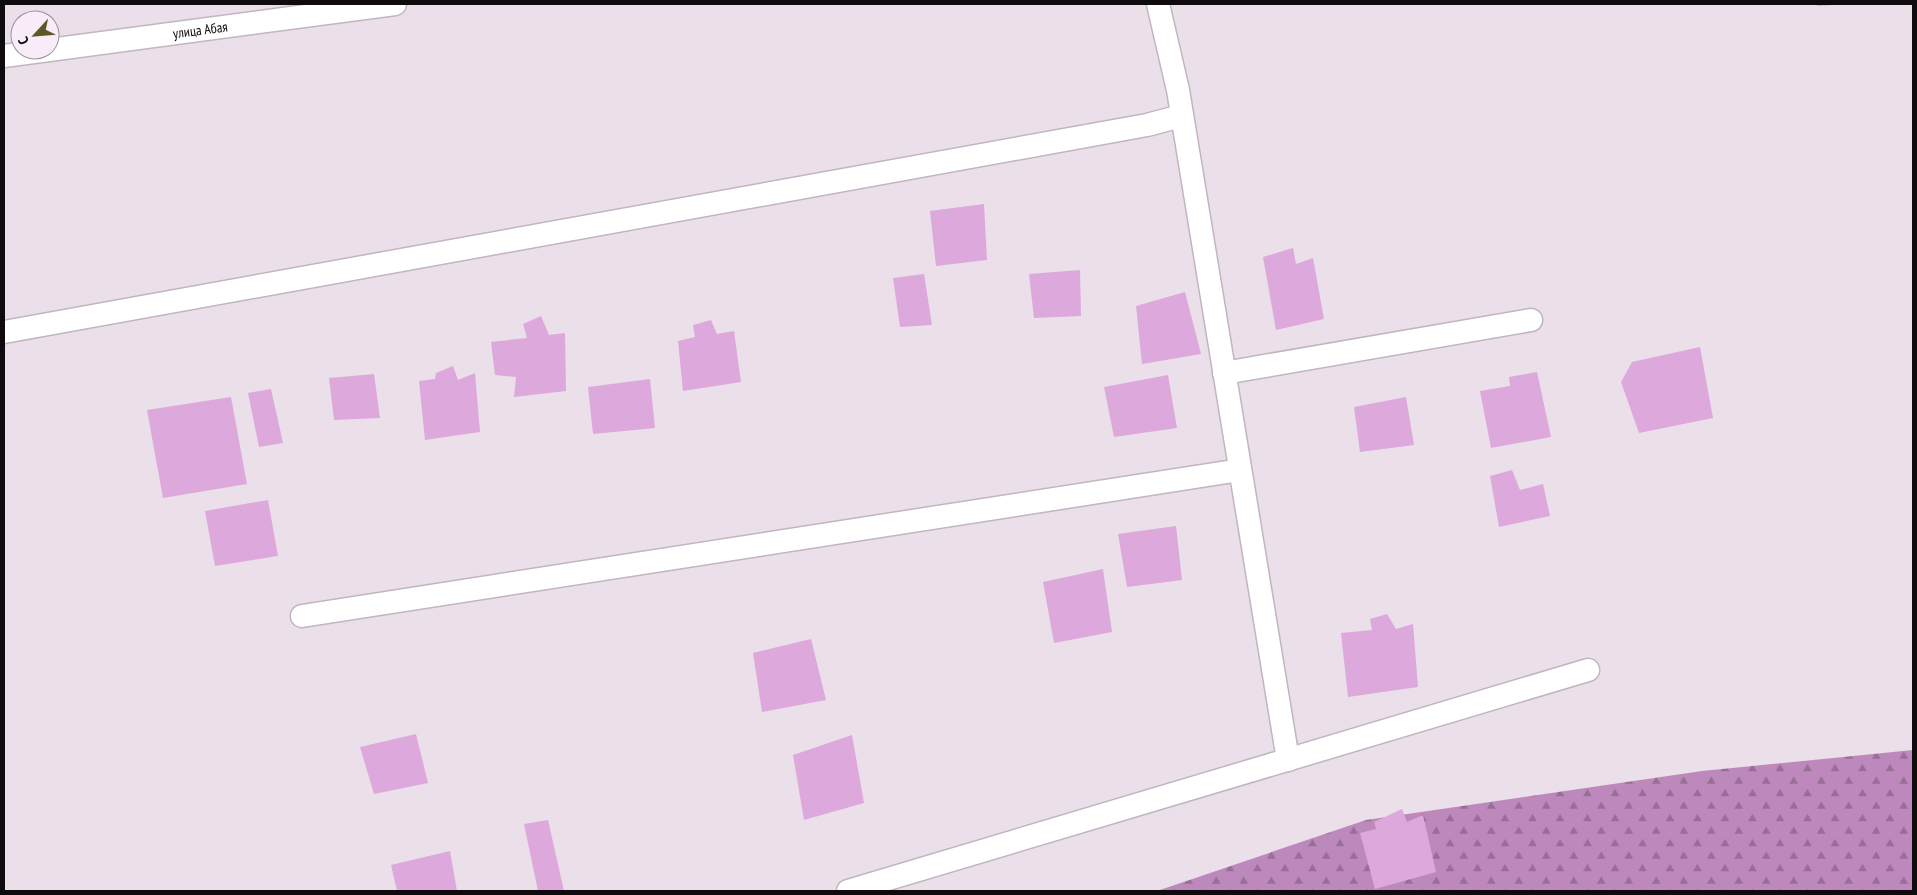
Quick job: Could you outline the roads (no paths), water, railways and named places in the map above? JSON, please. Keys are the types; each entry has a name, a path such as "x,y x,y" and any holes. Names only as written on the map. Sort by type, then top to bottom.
{"street":[{"name":"улица Абая","path":"4,56 395,4"},
{"path":"1158,4 1178,90 1288,760"},
{"path":"4,332 1127,129 1181,116"},
{"path":"1224,373 1531,320"},
{"path":"302,616 1240,470"},
{"path":"848,891 1588,670"}]}
